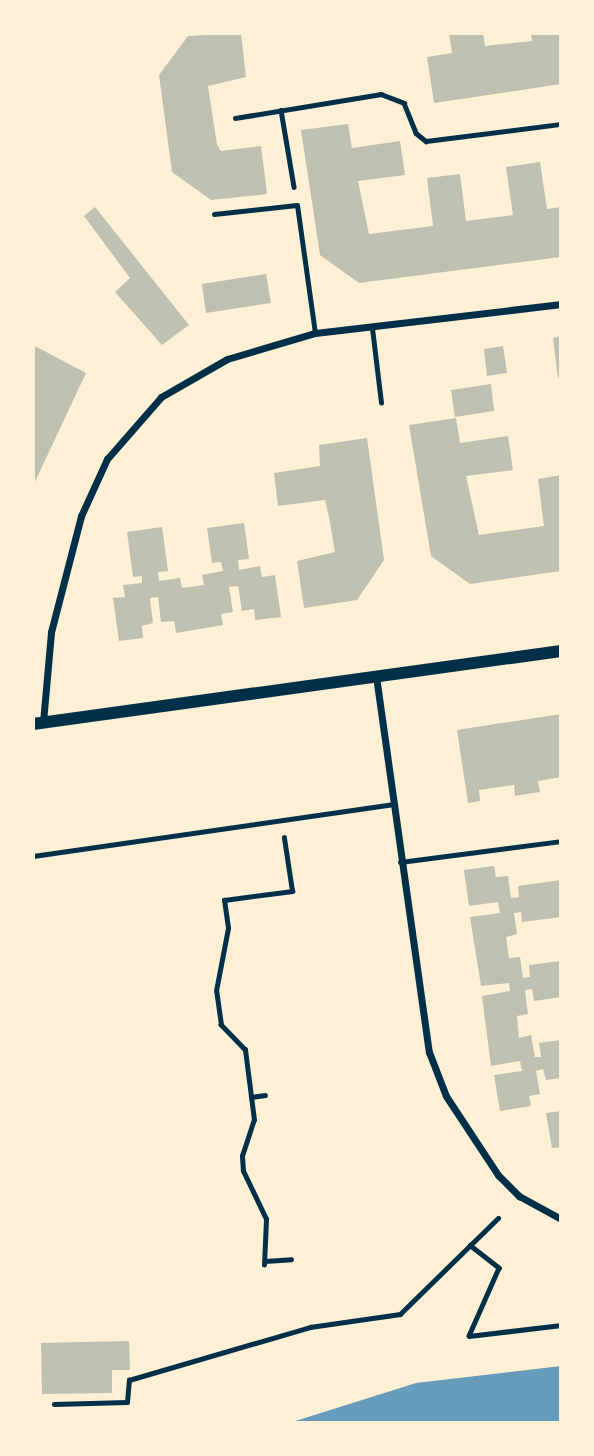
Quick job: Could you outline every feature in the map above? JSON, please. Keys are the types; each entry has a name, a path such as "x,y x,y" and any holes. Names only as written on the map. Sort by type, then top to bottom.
{"street":[{"path":"561,304 314,333 201,370 161,397 122,437 92,487 70,551 44,668 38,723 561,651"},
{"path":"376,676 400,862 429,1052 446,1096 498,1175 519,1196 561,1219"}],"lane":[{"path":"214,214 297,205 314,333"},
{"path":"372,328 381,402"},
{"path":"33,856 392,804"},
{"path":"400,862 561,841"}],"path":[{"path":"235,117 394,96 404,103 416,133 439,142 561,124"},
{"path":"281,110 297,205"},
{"path":"281,820 292,891 224,901 228,928 216,991 221,1025 245,1050 253,1131 242,1156 250,1190 266,1219 264,1263 291,1259"},
{"path":"251,1097 265,1095"},
{"path":"54,1404 127,1402 128,1380 310,1327 400,1314 498,1218"},
{"path":"470,1245 499,1268 469,1336 561,1325"}],"water":[{"path":"561,1366 561,1423 289,1423 416,1383"}],"building":[{"path":"241,33 246,77 208,86 217,145 221,151 261,146 267,194 211,200 172,172 159,75 188,36"},
{"path":"449,33 483,33 485,46 532,41 531,33 561,33 561,84 434,103 427,57 452,53"},
{"path":"348,124 352,148 400,141 405,175 358,181 369,234 433,226 427,178 460,174 466,221 513,215 506,167 540,162 547,209 561,207 561,257 359,283 320,255 301,130"},
{"path":"95,207 189,325 162,345 115,292 130,278 84,216"},
{"path":"266,274 271,303 206,313 202,284"},
{"path":"561,336 561,378 558,378 553,338"},
{"path":"33,345 86,373 33,486"},
{"path":"503,346 507,373 487,376 484,349"},
{"path":"491,384 494,411 455,417 451,390"},
{"path":"456,418 460,443 508,436 513,470 466,476 479,535 544,526 538,479 561,475 561,571 470,584 431,556 409,425"},
{"path":"367,438 384,560 357,600 304,608 297,561 335,552 329,517 325,500 278,506 274,473 320,466 319,445"},
{"path":"244,523 249,559 238,560 239,570 260,566 262,577 275,575 281,617 255,620 254,609 242,611 238,586 229,587 233,612 221,614 223,625 176,633 174,621 161,622 158,597 150,598 153,623 142,626 143,638 119,641 113,598 125,597 123,585 142,583 142,576 133,577 127,532 162,527 168,571 158,572 159,581 180,578 182,588 204,585 202,575 223,571 221,562 212,563 207,528"},
{"path":"561,714 561,777 538,781 540,792 515,796 514,785 479,790 480,801 468,803 457,730"},
{"path":"494,866 496,877 508,876 511,898 519,897 518,886 561,880 561,917 522,922 521,912 514,913 517,934 506,937 509,958 520,957 523,978 530,977 529,965 561,961 561,997 534,1001 532,989 525,990 528,1014 517,1016 519,1038 531,1035 535,1057 541,1057 539,1043 561,1040 561,1078 546,1080 543,1069 536,1071 540,1094 529,1096 531,1106 500,1111 494,1075 522,1071 520,1061 491,1066 482,996 510,991 509,983 481,986 470,917 500,913 498,902 469,906 464,870"},
{"path":"561,1111 561,1147 552,1148 546,1113"},
{"path":"129,1341 130,1370 112,1370 112,1393 42,1394 41,1343"}]}
